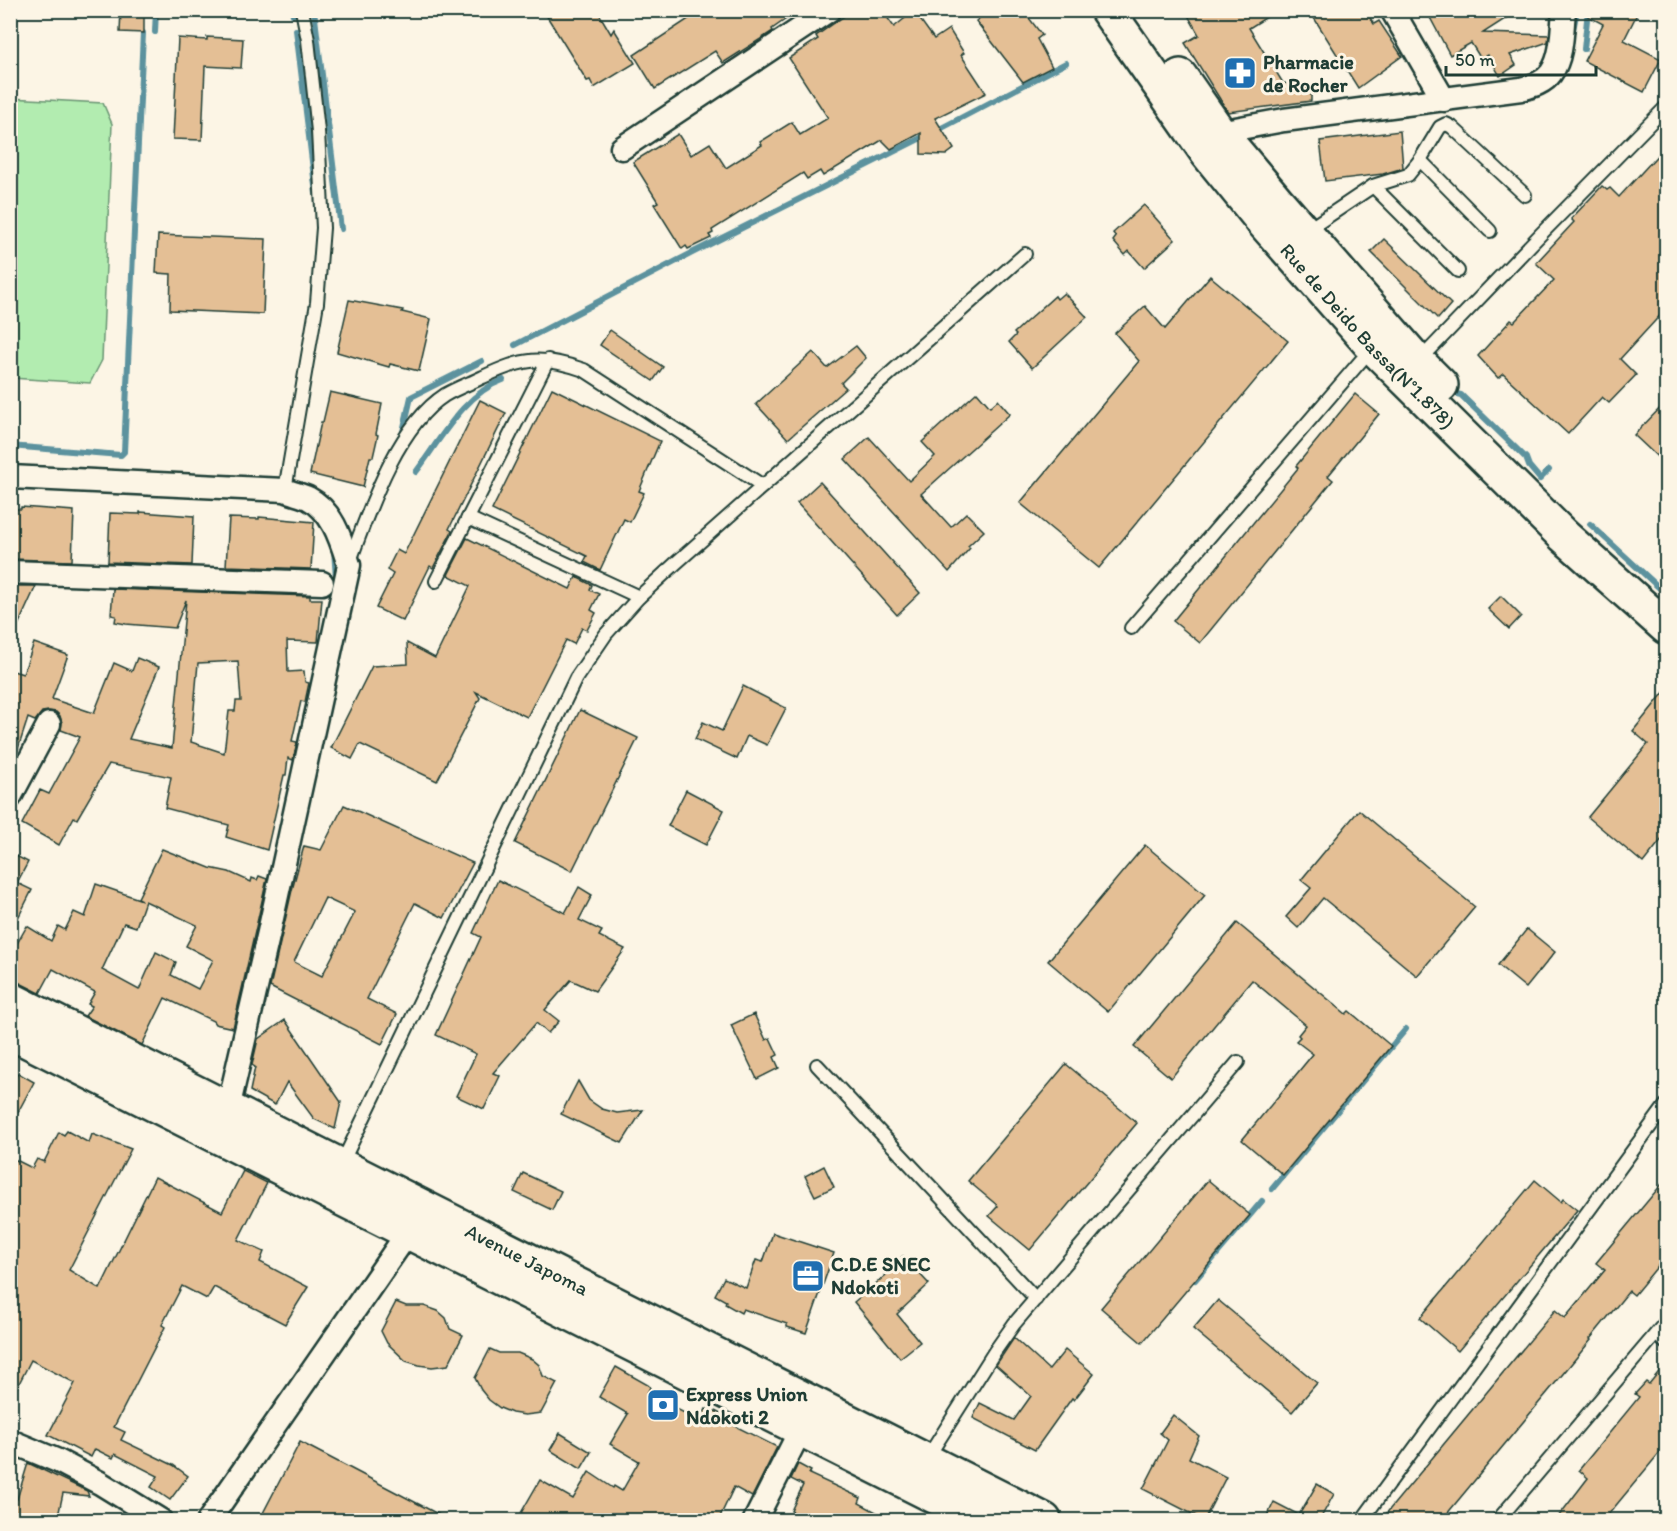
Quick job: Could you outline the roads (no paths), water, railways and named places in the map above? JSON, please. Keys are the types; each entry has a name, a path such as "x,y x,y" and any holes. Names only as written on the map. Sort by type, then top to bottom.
{"main road":[{"name":"Rue de Deido Bassa(N°1.878)","path":"1107,10 1194,137 1264,223 1373,347 1410,370 1564,536 1666,627"},
{"path":"1135,10 1219,132 1305,232 1410,370 1666,598"},
{"name":"Avenue Japoma","path":"10,999 221,1122 416,1221 925,1461 1044,1521"},
{"name":"Avenue Japoma","path":"10,1032 221,1122"},
{"name":"Avenue Japoma","path":"416,1221 801,1430 982,1521"}],"street":[{"path":"622,148 829,10"},
{"path":"1392,10 1444,100"},
{"path":"1219,132 1284,120 1521,89 1539,83 1551,73 1558,57 1564,10"},
{"path":"10,477 285,490 309,499 328,515 341,538 349,565 269,932 221,1122"},
{"path":"10,572 322,583"},
{"path":"10,797 49,724"},
{"path":"209,1521 416,1221"},
{"path":"755,1521 801,1430"},
{"path":"10,1441 69,1466 160,1521"}],"lane":[{"path":"285,490 317,303 323,228 318,131 308,39 302,10"},
{"path":"1410,370 1666,107"},
{"path":"1305,232 1373,186 1408,175 1440,127 1446,124 1525,195"},
{"path":"1420,160 1490,231"},
{"path":"1373,186 1458,272"},
{"path":"333,1179 576,678 606,634 639,597 1025,254"},
{"path":"1131,627 1373,347"},
{"path":"349,565 382,479 418,421 444,396 510,364 548,360 584,370 763,486"},
{"path":"436,581 548,360"},
{"path":"468,518 639,597"},
{"path":"925,1461 995,1351 1036,1299 1238,1062"},
{"path":"817,1065 1036,1299"},
{"path":"1362,1521 1666,1105"},
{"path":"1498,1521 1666,1322"},
{"path":"1656,1334 1666,1343"}],"waterway":[{"path":"155,32 156,10"},
{"path":"292,10 293,15"},
{"path":"314,10 341,229"},
{"path":"1573,30 1577,10"},
{"path":"1584,49 1588,10"},
{"path":"296,30 316,194"},
{"path":"10,446 121,455 124,452 143,33"},
{"path":"936,131 1066,63"},
{"path":"515,345 927,135"},
{"path":"402,436 411,397 482,361"},
{"path":"416,472 465,406 489,386 503,380"},
{"path":"1448,392 1461,395 1526,458 1529,466 1540,479 1549,470"},
{"path":"1590,524 1666,594"},
{"path":"334,549 336,579"},
{"path":"1272,1189 1406,1029"},
{"path":"1195,1280 1262,1201"}],"place":[{"name":"Pharmacie de Rocher","path":"1240,73"},
{"name":"C.D.E SNEC Ndokoti","path":"808,1276"},
{"name":"Express Union Ndokoti 2","path":"663,1405"}]}
